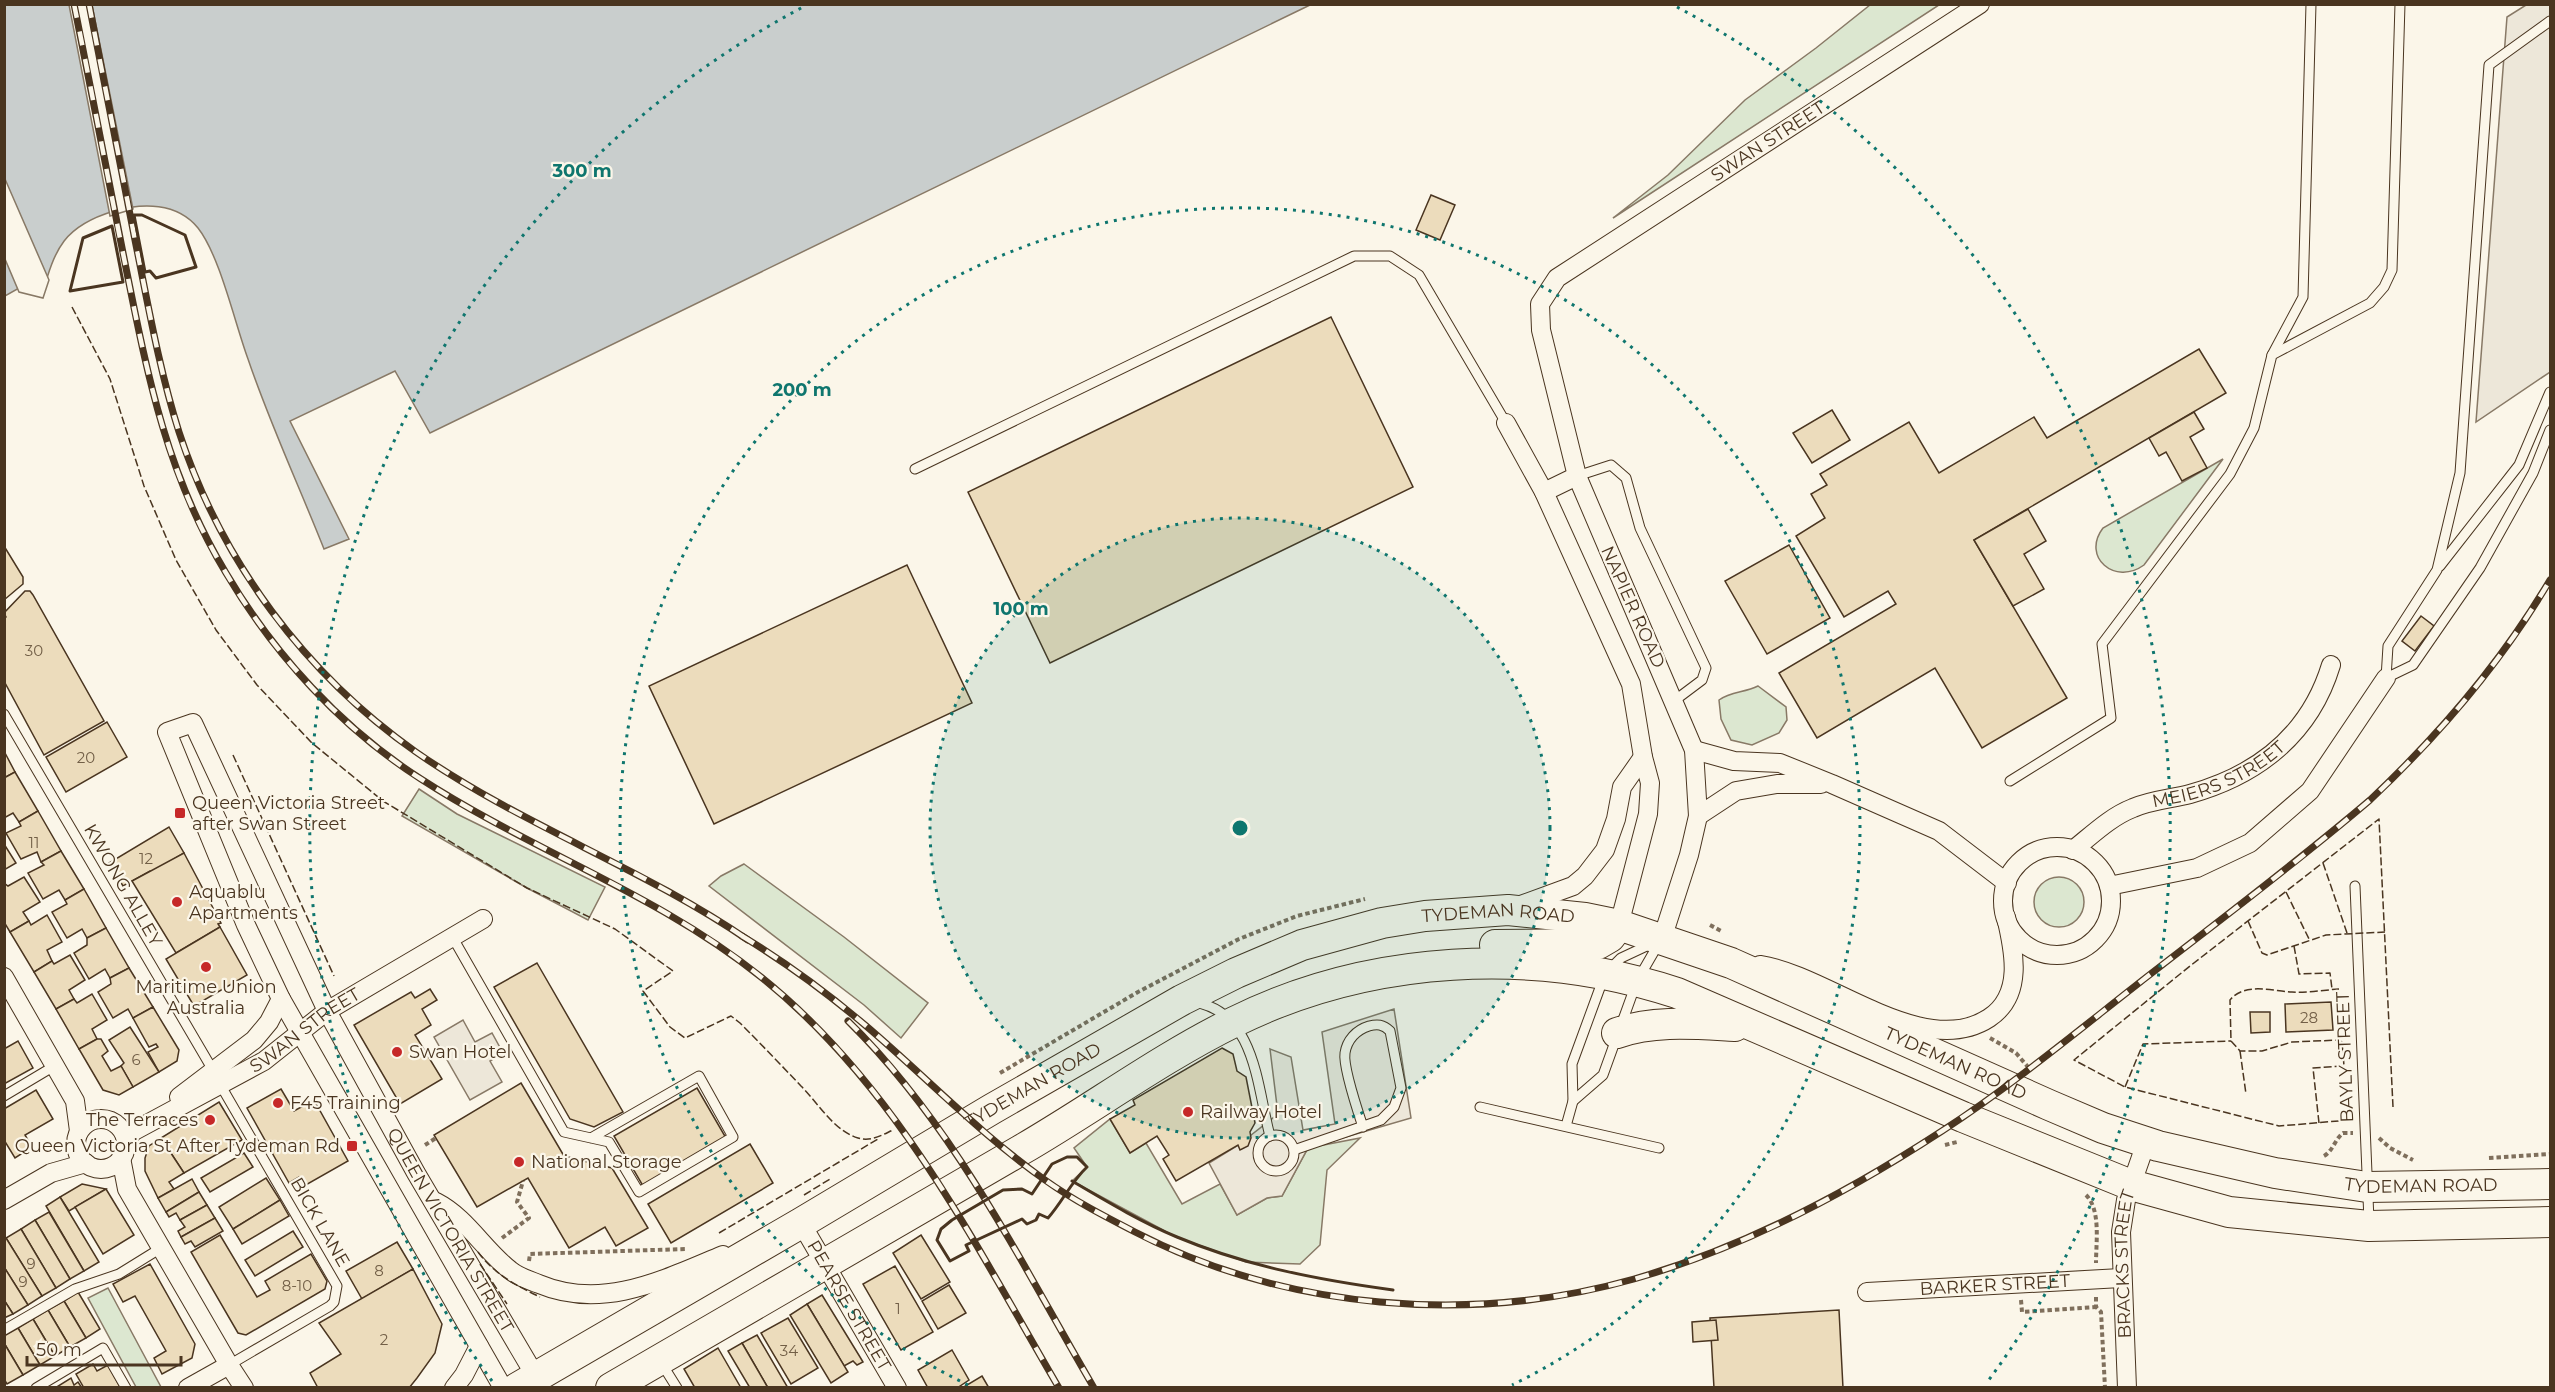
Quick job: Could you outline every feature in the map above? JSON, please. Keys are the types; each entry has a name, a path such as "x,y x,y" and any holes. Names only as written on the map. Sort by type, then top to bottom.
{"main road":[{"name":"TYDEMAN ROAD","path":"532,1384 992,1109 1182,1000 1302,945 1343,932 1425,916 1508,910 1585,918 1618,925 1662,939 1730,949 2049,1105 2146,1143 2275,1173 2367,1187 2550,1184"},
{"path":"1395,970 1463,945 1598,944 1610,937 1618,925"},
{"path":"624,1384 660,1360 1047,1136 1187,1048 1234,1022 1296,994 1395,970 1448,965 1495,964 1605,974 1677,993 1963,1117 2131,1185 2229,1212 2369,1226 2550,1222"},
{"path":"1617,1033 1639,1026 1684,1023 1756,1027"}],"street":[{"name":"SWAN STREET","path":"1557,278 1980,4"},
{"name":"NAPIER ROAD","path":"1557,278 1540,304 1541,330 1577,476 1694,750 1698,816 1689,855 1662,939"},
{"name":"NAPIER ROAD","path":"1506,423 1544,492 1631,684 1643,757 1650,783 1648,814 1618,925"},
{"path":"1544,492 1577,476"},
{"name":"MEIERS STREET","path":"2073,850 2117,815 2134,807 2224,784 2254,768 2283,746 2302,722 2325,686 2331,665"},
{"path":"2109,886 2196,868 2250,843 2310,791 2386,678"},
{"name":"QUEEN VICTORIA STREET","path":"503,1388 281,999 246,925 166,732 193,723 327,1011 532,1384"},
{"path":"1694,750 1734,761 1780,763 1832,784 1939,831 2007,883"},
{"path":"1508,910 1573,885 1585,876 1605,850 1616,819 1622,788 1643,757"},
{"path":"1698,816 1736,791 1777,784 1832,784"},
{"path":"1730,949 1785,970 1902,1022 1949,1030 1980,1024 2001,1008 2008,995 2013,978 2014,953 2006,917 2004,896 2007,883 2017,865 2034,853 2053,848 2073,850 2087,856 2098,866 2109,886 2111,904 2107,922 2097,938 2073,953 2055,955 2036,951 2020,941 2009,926 2006,917"},
{"name":"SWAN STREET","path":"122,1132 154,1112 218,1079 264,1061 327,1011 483,919"},
{"path":"6,983 57,1065 75,1101 86,1152 127,1189 244,1388"},
{"name":"SWAN STREET","path":"218,1079 269,1022 281,999"},
{"path":"75,1101 99,1118"},
{"path":"107,1119 122,1132 126,1149 121,1158 111,1166 86,1152 91,1120 107,1119"},
{"name":"BRACKS STREET","path":"2127,1388 2121,1278 2122,1216 2146,1143"},
{"path":"4,1200 86,1152"},
{"path":"121,1158 127,1189"},
{"path":"432,1200 450,1209 512,1272 563,1292 592,1295 641,1288 801,1223"},
{"name":"PEARSE STREET","path":"801,1223 897,1388"},
{"name":"BARKER STREET","path":"1867,1292 2121,1278"},
{"path":"454,1388 464,1375 479,1346"},
{"path":"188,1388 229,1365"}],"lane":[{"path":"2010,781 2111,717 2102,644 2230,474 2254,428 2272,355 2303,297 2312,4"},
{"path":"2272,355 2370,303 2384,287 2392,270 2400,4"},
{"path":"2437,570 2460,472 2489,65 2550,21"},
{"path":"915,470 1354,256 1390,256 1419,274 1506,423"},
{"path":"2550,392 2519,465 2437,570 2388,646 2386,678 2413,665 2480,568 2533,473 2550,430"},
{"path":"1577,476 1611,465 1626,478 1640,528 1706,668 1702,680 1674,701"},
{"name":"KWONG ALLEY","path":"4,714 218,1079"},
{"name":"BAYLY STREET","path":"2355,886 2369,1226"},
{"path":"453,938 564,1132 591,1138 609,1142 639,1192 733,1137 699,1076 591,1138"},
{"path":"1566,1126 1573,1101 1572,1064 1605,974 1621,958 1662,939"},
{"path":"1573,1101 1603,1075 1637,981 1662,939"},
{"path":"1182,1000 1219,1010 1234,1022 1253,1062 1270,1136"},
{"path":"1294,1150 1363,1127 1381,1120 1394,1107 1401,1088 1390,1031 1385,1026 1375,1024 1362,1028 1349,1040 1345,1055 1363,1127"},
{"path":"4,1096 57,1065"},
{"name":"BICK LANE","path":"218,1079 337,1286 334,1302 330,1306 229,1365"},
{"path":"1480,1107 1659,1148"},
{"path":"1270,1136 1285,1137 1294,1150 1292,1162 1282,1170 1266,1168 1258,1154 1261,1143 1270,1136"},
{"path":"4,1330 75,1289 119,1274 161,1248"},
{"path":"36,1388 103,1348 126,1388"},
{"path":"660,1360 677,1388"}],"path":[{"path":"1710,925 1730,949"},
{"path":"1980,1024 1990,1038 2016,1053 2034,1074"},
{"path":"2321,1157 2329,1153 2337,1138 2343,1133 2374,1133 2390,1148 2413,1160 2423,1161"},
{"path":"425,1145 436,1138"},
{"path":"1945,1145 1962,1141"},
{"path":"2480,1158 2550,1154"},
{"path":"499,1240 529,1218 518,1202 523,1180"},
{"path":"2084,1193 2091,1200 2096,1219 2096,1307 2101,1312 2105,1388"},
{"path":"530,1264 530,1254 692,1248"},
{"path":"2020,1283 2022,1312 2096,1307"}],"green space":[{"path":"1870,5 1939,5 1613,218 1668,175 1745,100"},
{"path":"2223,459 2144,565 2133,571 2122,572 2104,565 2096,549 2097,539 2103,528"},
{"path":"1758,686 1786,707 1787,720 1779,733 1752,745 1731,740 1721,719 1719,700"},
{"path":"419,789 457,814 605,887 588,920 527,888 402,816"},
{"path":"744,864 844,937 928,1003 901,1038 864,1005 709,886 721,876"},
{"path":"2059,877 2073,881 2080,888 2084,902 2080,916 2073,923 2059,927 2045,923 2038,916 2034,902 2038,888 2045,881"},
{"path":"1110,1119 1130,1153 1146,1143 1182,1204 1220,1184 1237,1215 1267,1198 1282,1196 1308,1148 1360,1138 1327,1170 1320,1245 1300,1264 1246,1262 1176,1237 1072,1181 1087,1167 1074,1148"},
{"path":"108,1288 161,1387 136,1387 88,1298"}],"shaded area":[{"path":"5,5 1310,5 430,433 395,371 290,421 349,539 324,549 275,431 213,255 206,240 190,219 170,209 147,206 125,208 97,217 83,224 64,241 52,264 42,295 19,288 5,296"},
{"path":"2526,5 2550,5 2550,372 2476,422 2507,17"},
{"path":"1394,1009 1411,1118 1308,1148 1282,1196 1267,1198 1237,1215 1209,1163 1237,1146 1278,1114 1270,1049 1291,1057 1303,1130 1335,1124 1322,1032"},
{"path":"463,1020 475,1042 492,1033 503,1053 490,1061 502,1082 470,1100 434,1037"}],"pier":[{"path":"69,5 92,5 133,209 110,216"},
{"path":"5,179 49,280 43,298 19,292 5,259"}],"building":[{"path":"1431,195 1455,205 1440,240 1416,230"},
{"path":"1331,317 1413,487 1050,663 968,492"},
{"path":"2199,349 2226,393 1974,540 2067,698 1982,748 1935,668 1817,738 1779,673 1896,604 1888,591 1844,617 1796,536 1825,518 1811,494 1827,485 1820,474 1909,422 1939,473 2034,417 2047,438"},
{"path":"1832,410 1850,440 1812,463 1793,433"},
{"path":"2194,412 2204,429 2190,437 2207,468 2182,481 2166,452 2159,456 2149,438"},
{"path":"2028,509 2046,541 2024,554 2044,589 2013,606 1974,540"},
{"path":"1789,545 1830,618 1767,654 1725,581"},
{"path":"4,546 23,577 23,584 4,600"},
{"path":"907,565 972,703 714,824 649,686"},
{"path":"25,591 30,591 33,595 104,721 44,755 4,681 4,618 6,617 4,613"},
{"path":"2421,616 2434,626 2415,651 2402,641"},
{"path":"107,722 127,757 66,792 46,757"},
{"path":"4,751 15,772 4,778"},
{"path":"15,772 38,811 19,822 13,813 4,818 4,778"},
{"path":"38,811 61,851 41,862 37,852 21,859 6,833 21,826 19,822"},
{"path":"169,827 184,853 151,873 150,871 123,886 109,863"},
{"path":"4,844 16,863 4,870"},
{"path":"61,851 84,889 65,900 59,890 43,899 28,873 44,865 41,862"},
{"name":"Aquablu Apartments","path":"184,853 221,923 218,924 220,927 176,953 132,881"},
{"path":"24,877 40,902 23,912 29,921 10,932 4,922 4,883 8,886"},
{"path":"84,889 106,928 87,938 82,929 67,938 52,912 67,904 65,900"},
{"path":"47,915 62,942 47,950 52,961 34,972 10,932 29,921 31,925"},
{"name":"Maritime Union Australia","path":"220,927 247,975 194,1006 166,959"},
{"path":"106,928 129,968 110,978 105,969 89,979 74,953 87,945 87,938"},
{"path":"70,955 85,980 69,990 74,999 56,1009 34,972 52,961 54,964"},
{"path":"537,963 623,1112 594,1127 570,1119 494,987"},
{"path":"129,968 153,1007 133,1018 128,1009 113,1018 98,992 111,984 110,978"},
{"name":"Swan Hotel","path":"430,989 437,1000 422,1009 431,1025 415,1035 442,1079 400,1104 354,1025 411,992 415,998"},
{"path":"92,994 107,1020 92,1029 97,1039 79,1049 56,1009 74,999 77,1003"},
{"path":"2331,1002 2333,1030 2286,1032 2285,1004"},
{"path":"153,1007 179,1050 177,1061 159,1072 148,1052 158,1047 156,1044 149,1047 133,1018"},
{"path":"2250,1012 2270,1012 2270,1032 2251,1033"},
{"path":"130,1027 159,1072 133,1087 121,1066 124,1063 109,1040"},
{"path":"101,1039 108,1051 102,1056 111,1071 121,1066 133,1087 119,1095 103,1090 79,1049"},
{"path":"18,1041 33,1068 4,1084 4,1049"},
{"name":"Railway Hotel","path":"1222,1048 1233,1054 1237,1071 1246,1077 1255,1123 1250,1132 1251,1138 1248,1146 1240,1150 1238,1145 1176,1181 1163,1159 1169,1155 1157,1136 1130,1153 1110,1119 1135,1105 1133,1100"},
{"name":"National Storage","path":"521,1083 564,1156 612,1168 648,1228 616,1246 605,1227 569,1248 528,1178 477,1207 434,1135"},
{"path":"697,1088 726,1138 643,1186 614,1136"},
{"path":"281,1089 294,1111 314,1100 348,1161 304,1186 299,1177 289,1183 247,1108"},
{"path":"36,1090 53,1119 25,1135 32,1147 15,1158 4,1140 4,1109"},
{"name":"The Terraces","path":"219,1102 242,1140 184,1173 161,1138"},
{"path":"161,1138 184,1173 169,1182 174,1189 158,1198 145,1171 145,1158 149,1146"},
{"path":"750,1144 773,1183 671,1243 648,1204"},
{"path":"244,1153 253,1167 210,1192 201,1178"},
{"path":"266,1178 280,1200 233,1229 219,1207"},
{"path":"192,1179 199,1192 166,1212 158,1198"},
{"path":"82,1184 106,1189 69,1211 60,1197"},
{"path":"106,1189 134,1235 103,1254 75,1207"},
{"path":"199,1192 207,1205 180,1220 176,1213 169,1217 166,1212"},
{"path":"60,1197 99,1262 84,1271 46,1206"},
{"path":"280,1200 289,1216 242,1244 233,1229"},
{"path":"207,1205 215,1218 181,1237 178,1231 185,1227 180,1220"},
{"path":"49,1212 84,1271 70,1279 35,1220"},
{"path":"215,1218 223,1231 195,1247 191,1241 185,1244 181,1237"},
{"path":"35,1220 70,1279 56,1288 21,1229"},
{"path":"21,1229 56,1288 42,1296 6,1238"},
{"path":"293,1231 303,1247 255,1276 245,1260"},
{"path":"220,1235 257,1297 270,1290 265,1281 311,1254 327,1281 325,1289 246,1335 238,1333 191,1252"},
{"path":"921,1235 950,1282 921,1299 893,1253"},
{"path":"6,1238 42,1296 28,1305 4,1267 4,1239"},
{"path":"397,1242 413,1269 362,1299 346,1271"},
{"path":"150,1264 195,1344 192,1358 162,1374 154,1358 166,1351 135,1296 123,1302 113,1284"},
{"path":"895,1266 933,1332 901,1350 863,1284"},
{"path":"4,1267 28,1305 13,1314 4,1300"},
{"path":"413,1269 442,1324 435,1353 417,1378 409,1388 318,1388 310,1373 341,1354 319,1323"},
{"path":"949,1285 966,1313 938,1329 922,1301"},
{"path":"78,1292 100,1329 86,1338 64,1301"},
{"path":"822,1295 863,1362 857,1365 853,1361 844,1366 807,1304"},
{"path":"4,1300 13,1314 4,1318"},
{"path":"64,1301 86,1338 70,1347 48,1310"},
{"path":"807,1304 848,1372 831,1383 790,1315"},
{"path":"48,1310 70,1347 55,1356 33,1319"},
{"path":"1839,1310 1843,1388 1714,1388 1710,1318"},
{"path":"788,1318 818,1368 791,1384 761,1333"},
{"path":"33,1319 55,1356 40,1365 18,1328"},
{"path":"1716,1320 1718,1340 1693,1342 1692,1322"},
{"path":"18,1328 40,1365 23,1375 4,1343 4,1336"},
{"path":"757,1335 788,1388 768,1388 742,1343"},
{"path":"4,1343 23,1375 7,1384 4,1379"},
{"path":"742,1343 768,1388 750,1388 728,1351"},
{"path":"718,1348 741,1388 695,1388 684,1369"},
{"path":"952,1350 969,1380 957,1388 928,1388 918,1370"},
{"path":"93,1364 97,1371 108,1365 120,1387 84,1388 76,1374"},
{"path":"982,1376 989,1388 962,1388"},
{"path":"71,1378 74,1385 78,1382 82,1388 55,1388"}],"railway":[{"path":"74,4 134,309 162,425 174,462 206,536 226,573 265,632 337,713 392,759 463,805 680,921 761,977 809,1020 852,1066 892,1116 928,1168 963,1222 1059,1388"},
{"path":"89,4 154,336 179,432 197,480 218,525 243,569 272,611 303,650 338,687 416,752 497,802 667,891 748,940"},
{"path":"742,936 790,967 850,1013 975,1124 1045,1180 1112,1220 1193,1258 1254,1279 1316,1293 1380,1302 1444,1305 1508,1302 1572,1293 1634,1279 1675,1266 1715,1252 1793,1217 1906,1154 1993,1096 2255,893 2370,800 2421,749 2468,696 2511,640 2550,580"},
{"path":"848,1021 886,1061 953,1149 1012,1243 1094,1388"}],"fence":[{"path":"72,307 110,379 144,486 176,560 216,630 257,685 312,743 383,801 527,888 615,929 673,971 643,991 670,1027 685,1038 731,1016 841,1129 858,1138 867,1139 893,1130"},
{"path":"233,755 334,976"},
{"path":"2350,1120 2279,1126 2125,1087 2074,1060 2190,966 2379,819 2393,1107"},
{"path":"2323,863 2347,933"},
{"path":"2286,892 2310,941"},
{"path":"2248,921 2262,953 2267,955 2326,935 2385,932"},
{"path":"2294,946 2299,974 2330,973 2332,989"},
{"path":"2319,1123 2313,1068 2344,1066 2342,1042 2339,1040 2292,1042 2262,1051 2240,1051 2231,1041 2230,1000 2236,994 2251,989 2298,992 2339,989"},
{"path":"2125,1087 2143,1044 2231,1041"},
{"path":"2240,1051 2246,1094"},
{"path":"719,1233 878,1139"},
{"path":"804,1195 830,1179"},
{"path":"478,1252 484,1260 514,1284 540,1297"},
{"path":"480,1264 507,1304"}],"wall":[{"path":"134,215 142,215 185,235 196,267 156,278 150,271 145,272 134,215"},
{"path":"112,226 123,282 70,291 83,238 112,226"},
{"path":"1067,1157 1077,1157 1087,1167 1048,1218 1039,1214 1036,1220 1027,1224 1022,1219 966,1245 969,1251 950,1261 937,1240 941,1229 1003,1190 1022,1189 1032,1194 1052,1164 1067,1157"},
{"path":"1072,1181 1150,1225 1229,1256 1283,1271 1393,1290"}],"place":[{"name":"Queen Victoria Street after Swan Street","path":"180,813"},
{"name":"Aquablu Apartments","path":"177,902"},
{"name":"Maritime Union Australia","path":"206,967"},
{"name":"Swan Hotel","path":"397,1052"},
{"name":"F45 Training","path":"278,1103"},
{"name":"Railway Hotel","path":"1188,1112"},
{"name":"The Terraces","path":"210,1120"},
{"name":"Queen Victoria St After Tydeman Rd","path":"352,1146"},
{"name":"National Storage","path":"519,1162"}]}
